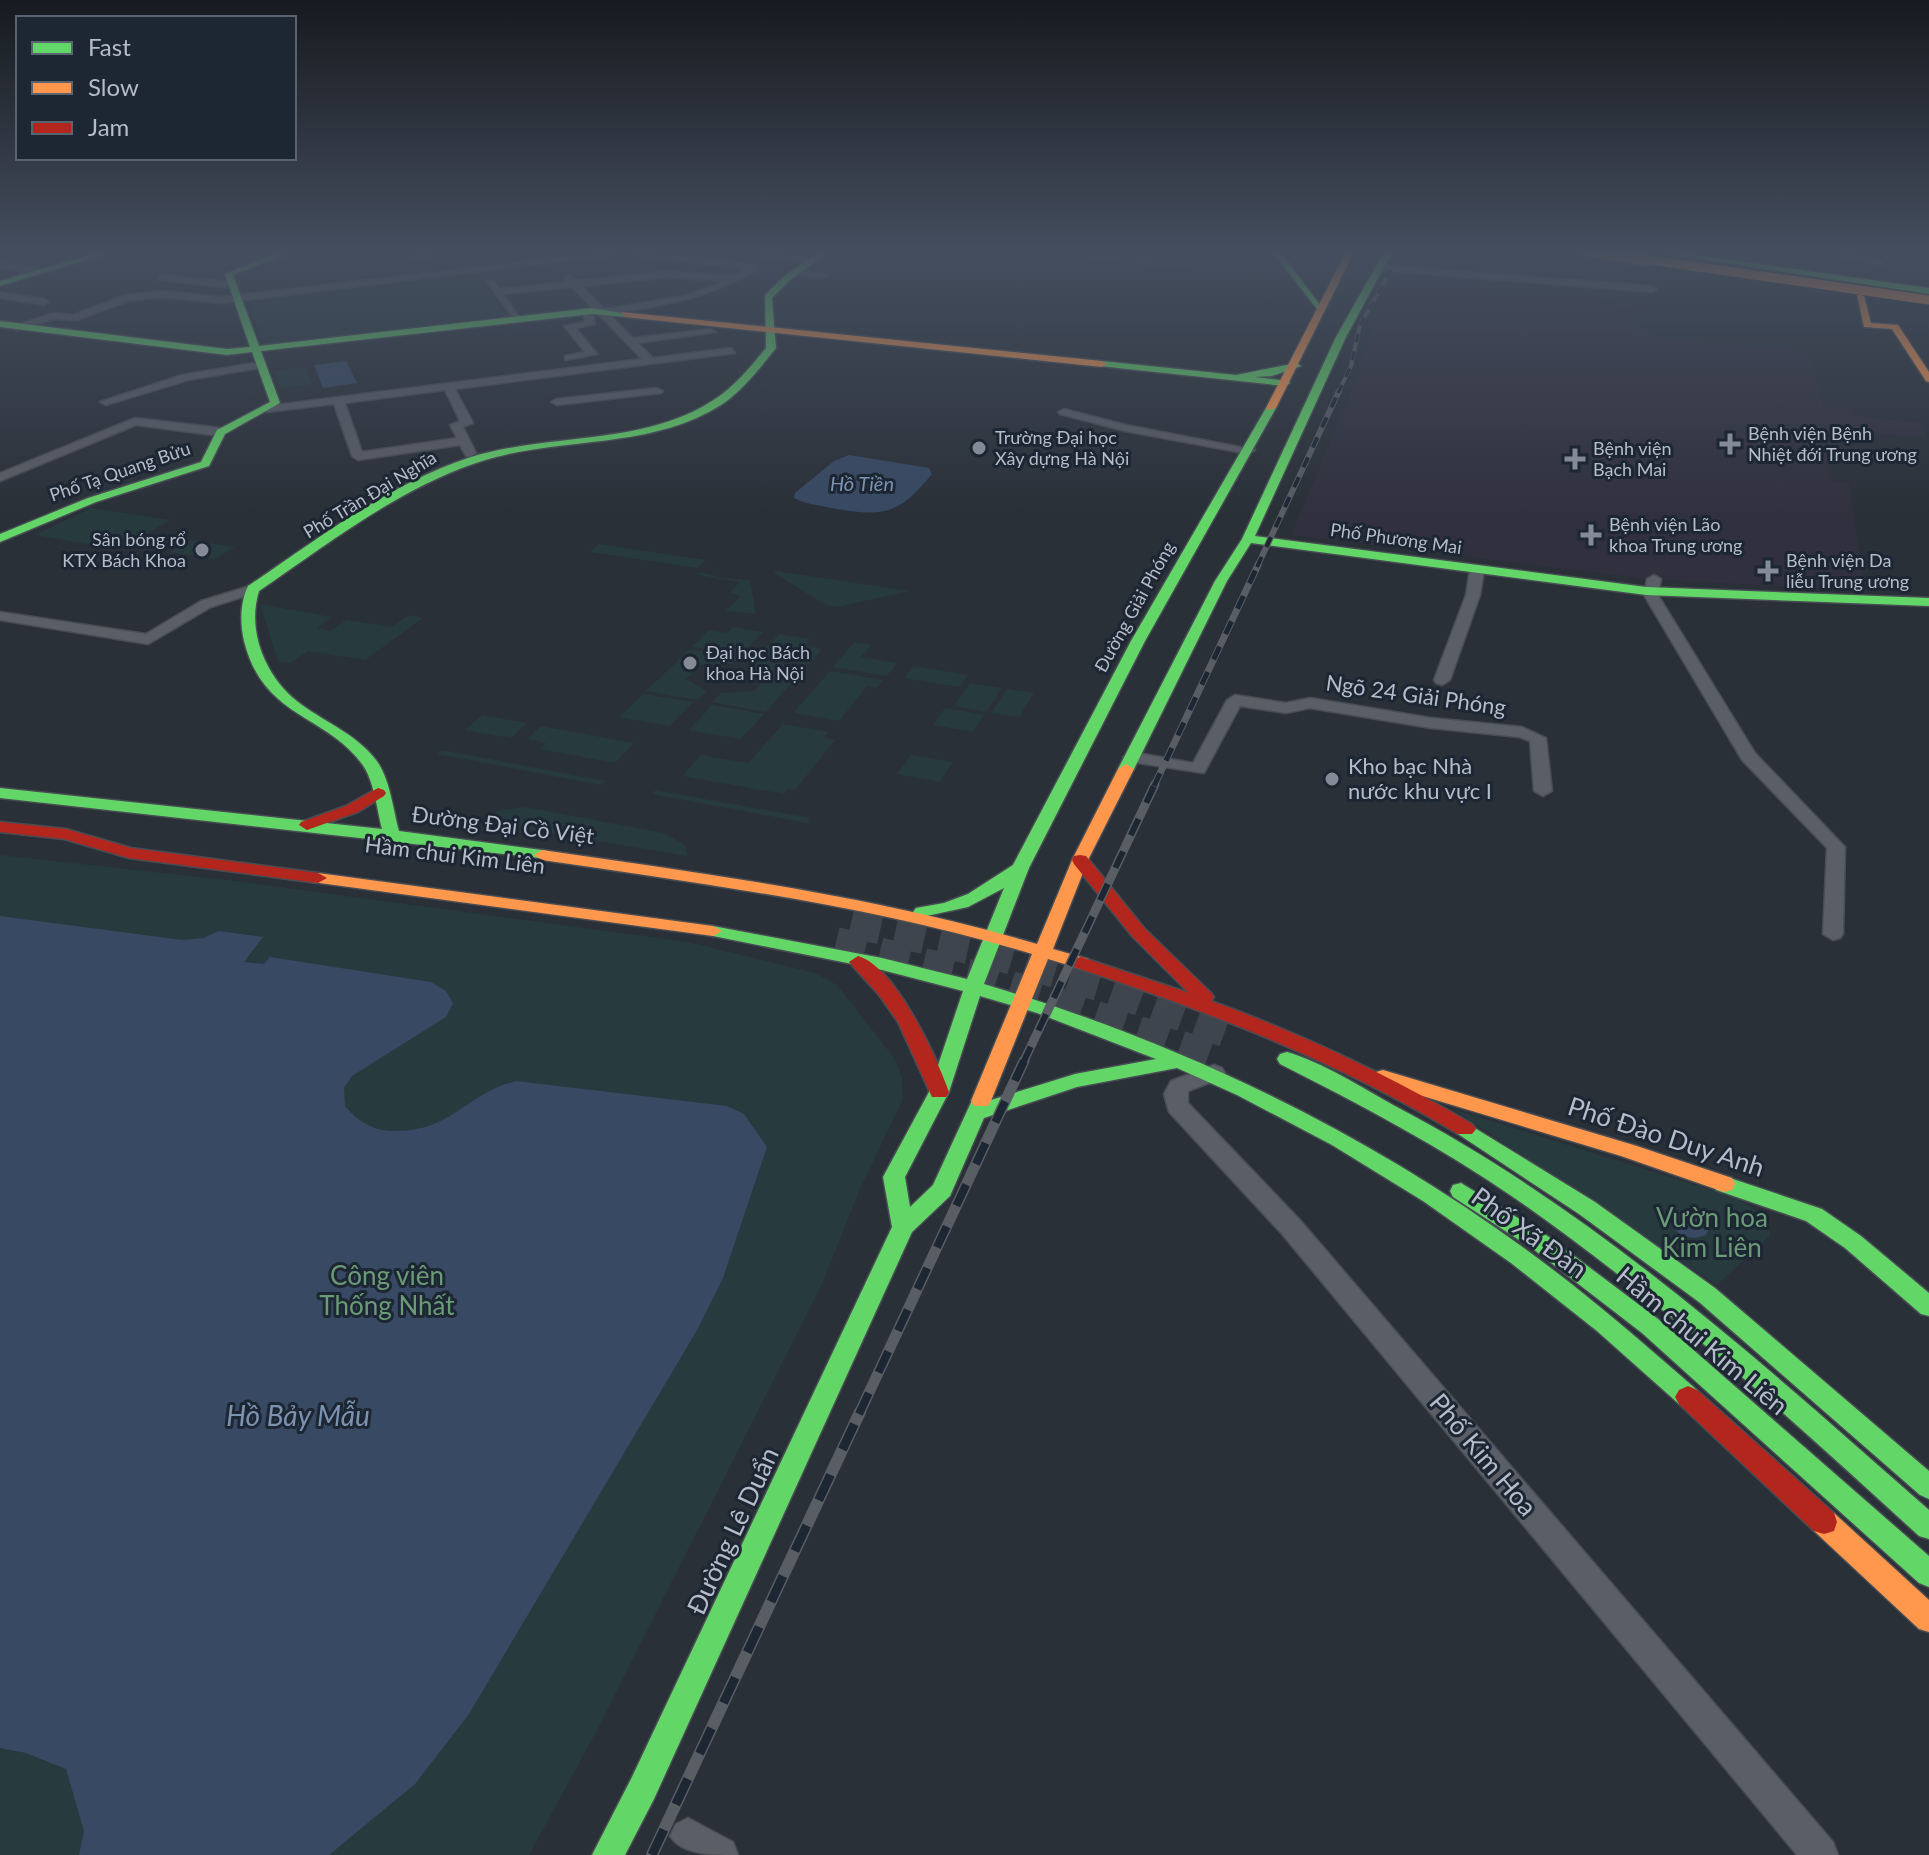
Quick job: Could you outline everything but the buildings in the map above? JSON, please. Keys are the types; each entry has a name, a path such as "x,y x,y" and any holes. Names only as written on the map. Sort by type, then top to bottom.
{"main road":[{"path":"115,341 257,355 375,341"},
{"path":"221,432 275,403 252,341"},
{"path":"257,355 358,341"},
{"name":"Phố Trần Đại Nghĩa","path":"253,589 394,500 474,460 545,444 631,431 701,411 731,392 771,348 770,341"},
{"path":"893,341 1287,381"},
{"name":"Đường Giải Phóng","path":"973,988 1020,868 1138,641 1309,341"},
{"path":"1236,530 1288,455 1339,341"},
{"path":"1906,341 1923,361 1929,379"},
{"name":"Phố Tạ Quang Bửu","path":"0,538 92,500 205,464 221,432"},
{"path":"1249,450 1288,455"},
{"path":"1023,1003 1080,860 1221,581 1236,530 1239,498 1236,488 1229,484"},
{"name":"Phố Phương Mai","path":"1236,530 1477,570 1538,577 1559,575 1657,587 1929,602"},
{"path":"253,589 246,606 250,639 267,682 286,705 345,741 371,763 378,775 378,793 392,835"},
{"name":"Đường Đại Cồ Việt","path":"0,793 137,811 392,835 685,874 868,908 996,935 1045,949"},
{"path":"307,825 352,809 378,793"},
{"name":"Hầm chui Kim Liên","path":"137,811 190,827 552,872 851,923"},
{"path":"0,827 66,834 129,853 702,929 937,977 973,988 939,1092 894,1177 903,1227"},
{"name":"Hầm chui Kim Liên","path":"66,834 626,901 707,914 836,942"},
{"path":"1080,860 1102,892 1167,962 1214,1006"},
{"path":"868,908 923,912 958,908 995,888 1020,868"},
{"path":"1045,949 1214,1006 1359,1070 1461,1126 1587,1208 1707,1295 1929,1487"},
{"path":"858,962 880,980 925,1045 939,1092"},
{"name":"Phố Xã Đàn","path":"973,988 1182,1060 1214,1065 1401,1174 1521,1256 1627,1340 1929,1619"},
{"name":"Đường Lê Duẩn","path":"608,1855 643,1788 903,1227 942,1190 1023,1003"},
{"name":"Hầm chui Kim Liên","path":"1232,1035 1318,1073 1438,1139 1560,1221 1668,1302 1803,1414 1929,1527"},
{"path":"975,1113 1008,1100 1103,1073 1182,1060"},
{"path":"1214,1065 1304,1100"},
{"name":"Phố Đào Duy Anh","path":"1359,1070 1629,1151 1814,1215 1853,1242 1929,1307"},
{"path":"1329,1113 1378,1141"},
{"name":"Hầm chui Kim Liên","path":"1440,1178 1541,1243 1650,1326 1929,1574"}],"street":[{"path":"581,341 592,354"},
{"path":"623,351 632,342 640,341"},
{"path":"632,342 650,361"},
{"path":"267,409 731,351"},
{"path":"562,372 557,362 607,353"},
{"path":"106,402 257,355"},
{"path":"528,376 534,386 542,389 559,406 657,391"},
{"path":"448,386 467,423 456,425 474,460"},
{"path":"338,400 358,456 464,441"},
{"path":"1064,412 1125,428 1249,450"},
{"path":"0,477 135,421 221,432"},
{"path":"1442,680 1473,595 1477,570"},
{"path":"1657,587 1748,756 1788,801 1836,847 1833,934"},
{"path":"0,616 148,639 206,604 253,589"},
{"name":"Ngõ 24 Giải Phóng","path":"1132,757 1198,769 1235,700 1286,708 1310,703 1431,723 1522,732 1538,738 1543,791"},
{"name":"Phố Kim Hoa","path":"1214,1065 1179,1086 1175,1094 1177,1106 1291,1227 1820,1855"}],"shaded area":[{"name":"Bệnh viện Bạch Mai","path":"1368,341 1686,341 1798,350 1811,358 1824,406 1853,410 1856,416 1922,423 1927,438 1822,428 1832,480 1849,483 1865,591 1647,579 1291,535 1351,392"}],"green space":[{"path":"261,341 312,341 263,347"},
{"path":"305,367 313,384 281,388 274,371"},
{"path":"91,508 171,520 117,549 35,535"},
{"name":"Sân bóng rổ KTX Bách Khoa","path":"190,540 235,547 214,559 169,552"},
{"path":"599,544 706,560 697,568 590,552"},
{"path":"701,572 750,580 756,614 725,611 741,596 729,593 740,582 697,575"},
{"path":"774,573 910,591 836,607 824,604"},
{"path":"260,604 332,617 317,628 330,631 347,620 392,627 409,615 423,618 365,660 308,651 290,663 278,661"},
{"path":"733,627 763,632 741,655 692,647 709,630 727,633"},
{"path":"779,634 810,639 805,646 822,649 808,665 757,657"},
{"path":"854,642 871,645 861,657 897,663 887,676 833,667"},
{"path":"690,649 739,657 732,664 700,665 686,679 707,691 698,700 646,691"},
{"path":"754,659 805,667 766,712 712,702 721,693 754,691 766,678 747,667"},
{"path":"913,666 968,675 959,687 904,678"},
{"path":"830,671 883,680 877,688 867,686 839,721 793,713"},
{"path":"970,683 1002,688 986,712 954,706"},
{"path":"1007,689 1034,693 1019,717 991,713"},
{"path":"643,694 693,702 669,726 619,717"},
{"path":"712,705 764,714 741,739 689,730"},
{"path":"945,708 984,715 973,732 933,725"},
{"path":"482,715 527,723 511,738 465,730"},
{"path":"783,724 829,732 824,738 835,740 795,790 788,789 784,794 682,776 701,755 748,763"},
{"path":"541,726 634,743 615,763 540,749 546,743 527,739"},
{"path":"442,750 606,781 601,785 437,754"},
{"path":"911,755 953,762 940,782 897,774"},
{"path":"656,790 810,818 807,823 652,794"},
{"path":"525,807 664,833 685,845 687,856 482,822 499,810"},
{"name":"Hồ Bảy Mẫu","path":"0,855 236,881 688,942 815,973 837,985 895,1059 902,1077 903,1099 860,1189 822,1284 595,1734 529,1855 0,1855"},
{"name":"Vườn hoa Kim Liên","path":"1453,1109 1736,1198 1763,1218 1770,1236 1717,1285"}],"water":[{"path":"346,361 357,383 323,388 314,365"},
{"name":"Hồ Tiền","path":"849,455 929,468 932,474 909,498 888,510 864,512 831,508 794,498 795,493 834,461"},
{"name":"Hồ Bảy Mẫu","path":"0,916 182,940 203,938 219,931 263,937 244,962 264,964 270,957 431,982 446,991 453,1003 446,1017 352,1076 344,1088 345,1106 362,1122 375,1128 398,1131 432,1125 485,1093 516,1081 727,1106 744,1114 767,1147 723,1278 696,1332 469,1714 415,1784 329,1855 79,1855 84,1831 66,1769 26,1753 0,1748"},
{"path":"1678,1211 1698,1215 1709,1228 1706,1235 1695,1238 1679,1233 1669,1219"}],"tunnel":[{"path":"851,923 992,954 1102,987 1232,1035"},
{"path":"836,942 994,980 1213,1057"}],"railway":[{"path":"1338,393 1351,366 1357,341"},
{"path":"1257,567 1339,391"},
{"path":"1154,786 1258,565"},
{"path":"1023,1063 1155,784"},
{"path":"859,1414 1024,1061"},
{"path":"652,1855 860,1412"}],"traffic: fast":[{"path":"134,341 227,352 329,341"},
{"path":"0,538 92,500 205,464 221,432 275,403 253,341"},
{"path":"392,835 371,764 341,736 295,707 267,678 256,656 249,631 248,614 253,589 359,517 443,471 503,452 627,434 687,418 715,404 738,385 771,348 771,341"},
{"path":"1126,769 1221,581 1248,539 1339,341"},
{"path":"1102,364 1285,383"},
{"path":"1241,375 1272,373 1296,366"},
{"path":"903,1227 894,1177 939,1092 973,988 1020,868 1138,641 1271,408"},
{"path":"1248,539 1646,591 1929,602"},
{"path":"0,793 407,837 542,855"},
{"path":"922,912 974,898 1020,868"},
{"path":"713,931 938,977 1044,1009 1146,1046 1244,1090 1339,1140 1431,1195 1519,1257 1605,1324 1688,1397"},
{"path":"1287,1059 1459,1151 1584,1235 1702,1328 1929,1527"},
{"path":"975,1113 1075,1081 1178,1061"},
{"path":"608,1855 643,1788 903,1227 942,1190 981,1101"},
{"path":"1465,1129 1587,1208 1707,1295 1929,1487"},
{"path":"1724,1184 1814,1215 1853,1242 1929,1307"},
{"path":"1461,1191 1541,1243 1650,1326 1929,1574"}],"traffic: slow":[{"path":"878,341 1102,364"},
{"path":"1271,408 1306,341"},
{"path":"1904,341 1929,379"},
{"path":"981,1101 1080,860 1126,769"},
{"path":"542,855 746,886 881,911 1015,943 1081,963"},
{"path":"318,878 713,931"},
{"path":"1383,1077 1629,1151 1724,1184"},
{"path":"1824,1522 1929,1619"}],"traffic: jam":[{"path":"307,825 352,809 378,793"},
{"path":"0,827 66,834 129,853 318,878"},
{"path":"1080,860 1138,932 1204,997"},
{"path":"858,962 886,991 908,1021 939,1092"},
{"path":"1081,963 1278,1034 1374,1077 1465,1129"},
{"path":"1688,1397 1824,1522"}],"place":[{"name":"Bệnh viện Bệnh Nhiệt đới Trung ương","path":"1730,444"},
{"name":"Trường Đại học Xây dựng Hà Nội","path":"979,448"},
{"name":"Bệnh viện Bạch Mai","path":"1575,459"},
{"name":"Bệnh viện Lão khoa Trung ương","path":"1591,535"},
{"name":"Sân bóng rổ KTX Bách Khoa","path":"202,550"},
{"name":"Bệnh viện Da liễu Trung ương","path":"1768,571"},
{"name":"Đại học Bách khoa Hà Nội","path":"690,663"},
{"name":"Kho bạc Nhà nước khu vực I","path":"1332,779"}],"park label":[{"name":"Công viên Thống Nhất","path":"387,1291"}]}
